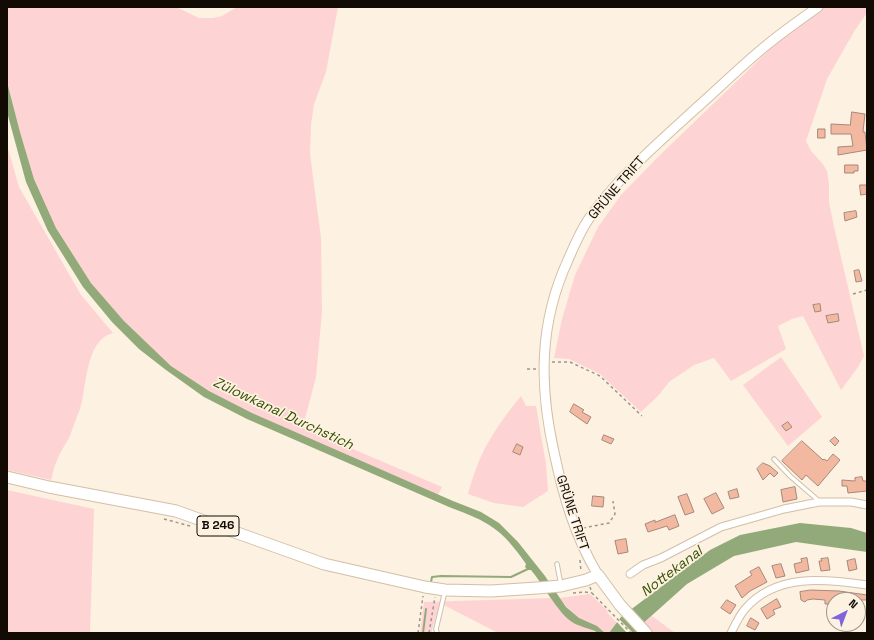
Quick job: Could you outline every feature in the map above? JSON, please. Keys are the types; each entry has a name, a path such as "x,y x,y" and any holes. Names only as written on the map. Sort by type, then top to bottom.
{"main road":[{"name":"GRÜNE TRIFT","path":"598,575 586,556 575,529 558,470 548,419 544,384 544,362 547,327 555,292 575,244 588,221 623,177 668,134 768,44 818,7"},
{"name":"B 246","path":"7,477 49,487 176,511 324,564 424,591 491,591 537,588 557,586 586,580 598,575"},
{"path":"598,575 615,608 645,632"}],"street":[{"path":"630,574 643,565 661,558 721,527 784,509 819,502 852,502 867,505"},
{"path":"731,633 744,610 769,590 779,586 791,582 814,580 867,584"}],"lane":[{"path":"774,459 790,476 819,502"},
{"path":"557,564 557,586"},
{"path":"437,633 436,629 445,590"}],"path":[{"path":"854,294 867,290"},
{"path":"544,362 570,362 600,376 642,416"},
{"path":"580,529 608,523 615,514 613,501"},
{"path":"158,517 194,528"},
{"path":"418,633 424,591"},
{"path":"570,594 584,592 592,593 615,608 631,633"},
{"path":"429,633 435,597"}],"shaded area":[{"path":"7,7 176,7 199,18 213,18 222,16 237,7 338,7 326,72 314,104 311,125 310,154 321,238 322,312 316,377 303,426 306,429 442,487 438,495 252,413 209,391 171,366 124,321 91,283 56,228 34,179 7,82"},
{"path":"822,7 867,7 867,13 855,30 827,79 806,141 811,151 827,171 829,202 834,227 864,356 841,390 803,316 792,319 778,326 786,349 731,381 714,358 694,365 669,382 658,396 641,412 600,374 569,359 554,358 562,319 575,275 598,227 621,195 659,156 791,29"},
{"path":"7,82 34,179 56,228 91,283 124,321 171,366 209,391 252,413 481,512 499,523 518,542 545,576 566,607 579,618 597,626 605,633 597,633 574,623 567,618 531,570 528,570 525,567 526,564 509,542 501,534 484,522 247,419 204,397 139,349 112,322 83,287 48,231 26,182 7,112"},
{"path":"7,145 19,187 81,295 113,333 104,337 92,354 80,409 69,438 56,462 51,480 7,470"},
{"path":"781,357 822,417 788,446 743,385"},
{"path":"521,396 526,406 536,406 546,464 548,491 523,507 494,503 468,494 484,450 501,422"},
{"path":"7,490 94,509 90,633 7,633"},
{"path":"800,523 851,528 867,533 867,552 796,542 734,556 687,584 639,627 635,633 609,633 621,617 710,550 740,535"},
{"path":"590,594 608,611 607,612 617,623 609,633 605,633 596,626 577,617 560,598"},
{"path":"552,598 561,611 597,633 498,633 440,603 432,633 420,633 424,602"},
{"path":"652,616 675,633 652,633 644,623"}],"pier":[{"path":"618,618 633,633 627,633 616,621"}],"building":[{"path":"852,112 865,114 863,132 865,132 867,150 838,155 838,147 853,146 851,134 831,134 831,124 850,125"},
{"path":"818,129 825,129 825,138 818,138"},
{"path":"845,165 858,165 858,171 854,171 854,173 845,173"},
{"path":"860,185 867,185 867,194 861,195"},
{"path":"856,211 857,217 845,221 844,213"},
{"path":"859,270 862,281 856,282 854,271"},
{"path":"820,304 821,311 815,312 813,305"},
{"path":"838,314 839,321 828,323 826,316"},
{"path":"574,404 584,410 582,412 591,417 587,424 570,412"},
{"path":"788,422 792,427 786,431 782,426"},
{"path":"604,435 614,439 611,444 602,440"},
{"path":"835,437 839,441 835,446 830,441"},
{"path":"802,441 823,460 824,459 827,461 833,454 840,460 818,486 806,475 802,480 782,461"},
{"path":"517,444 523,447 520,455 513,452"},
{"path":"763,463 770,466 778,473 774,477 770,473 763,480 757,469"},
{"path":"862,477 863,481 867,481 867,491 848,493 847,486 842,486 842,480 855,481 855,478"},
{"path":"795,487 797,499 783,502 781,490"},
{"path":"737,489 739,497 730,499 728,492"},
{"path":"716,493 724,508 712,514 704,499"},
{"path":"687,494 694,512 685,515 678,497"},
{"path":"593,496 604,497 603,507 592,506"},
{"path":"675,515 679,526 669,530 667,526 648,532 645,524"},
{"path":"626,539 628,552 618,554 615,541"},
{"path":"807,558 809,570 796,573 794,564 802,562 801,559"},
{"path":"828,558 830,570 821,571 819,561 822,561 821,559"},
{"path":"855,559 857,569 849,571 847,561"},
{"path":"781,564 785,576 776,578 772,566"},
{"path":"759,567 767,582 750,591 742,598 735,586 752,575 750,572"},
{"path":"811,590 846,592 826,592 825,604 825,600 813,599 805,602 801,600 800,592"},
{"path":"777,599 781,607 773,610 775,614 767,619 761,609"},
{"path":"727,600 736,605 730,614 721,608"},
{"path":"751,618 759,623 755,630 747,626"}],"waterway":[{"path":"431,582 432,577 441,576 511,577 530,568"},
{"path":"423,633 426,609"}],"water label":[{"name":"Zülowkanal Durchstich","path":"283,414"},
{"name":"Nottekanal","path":"672,572"}]}
